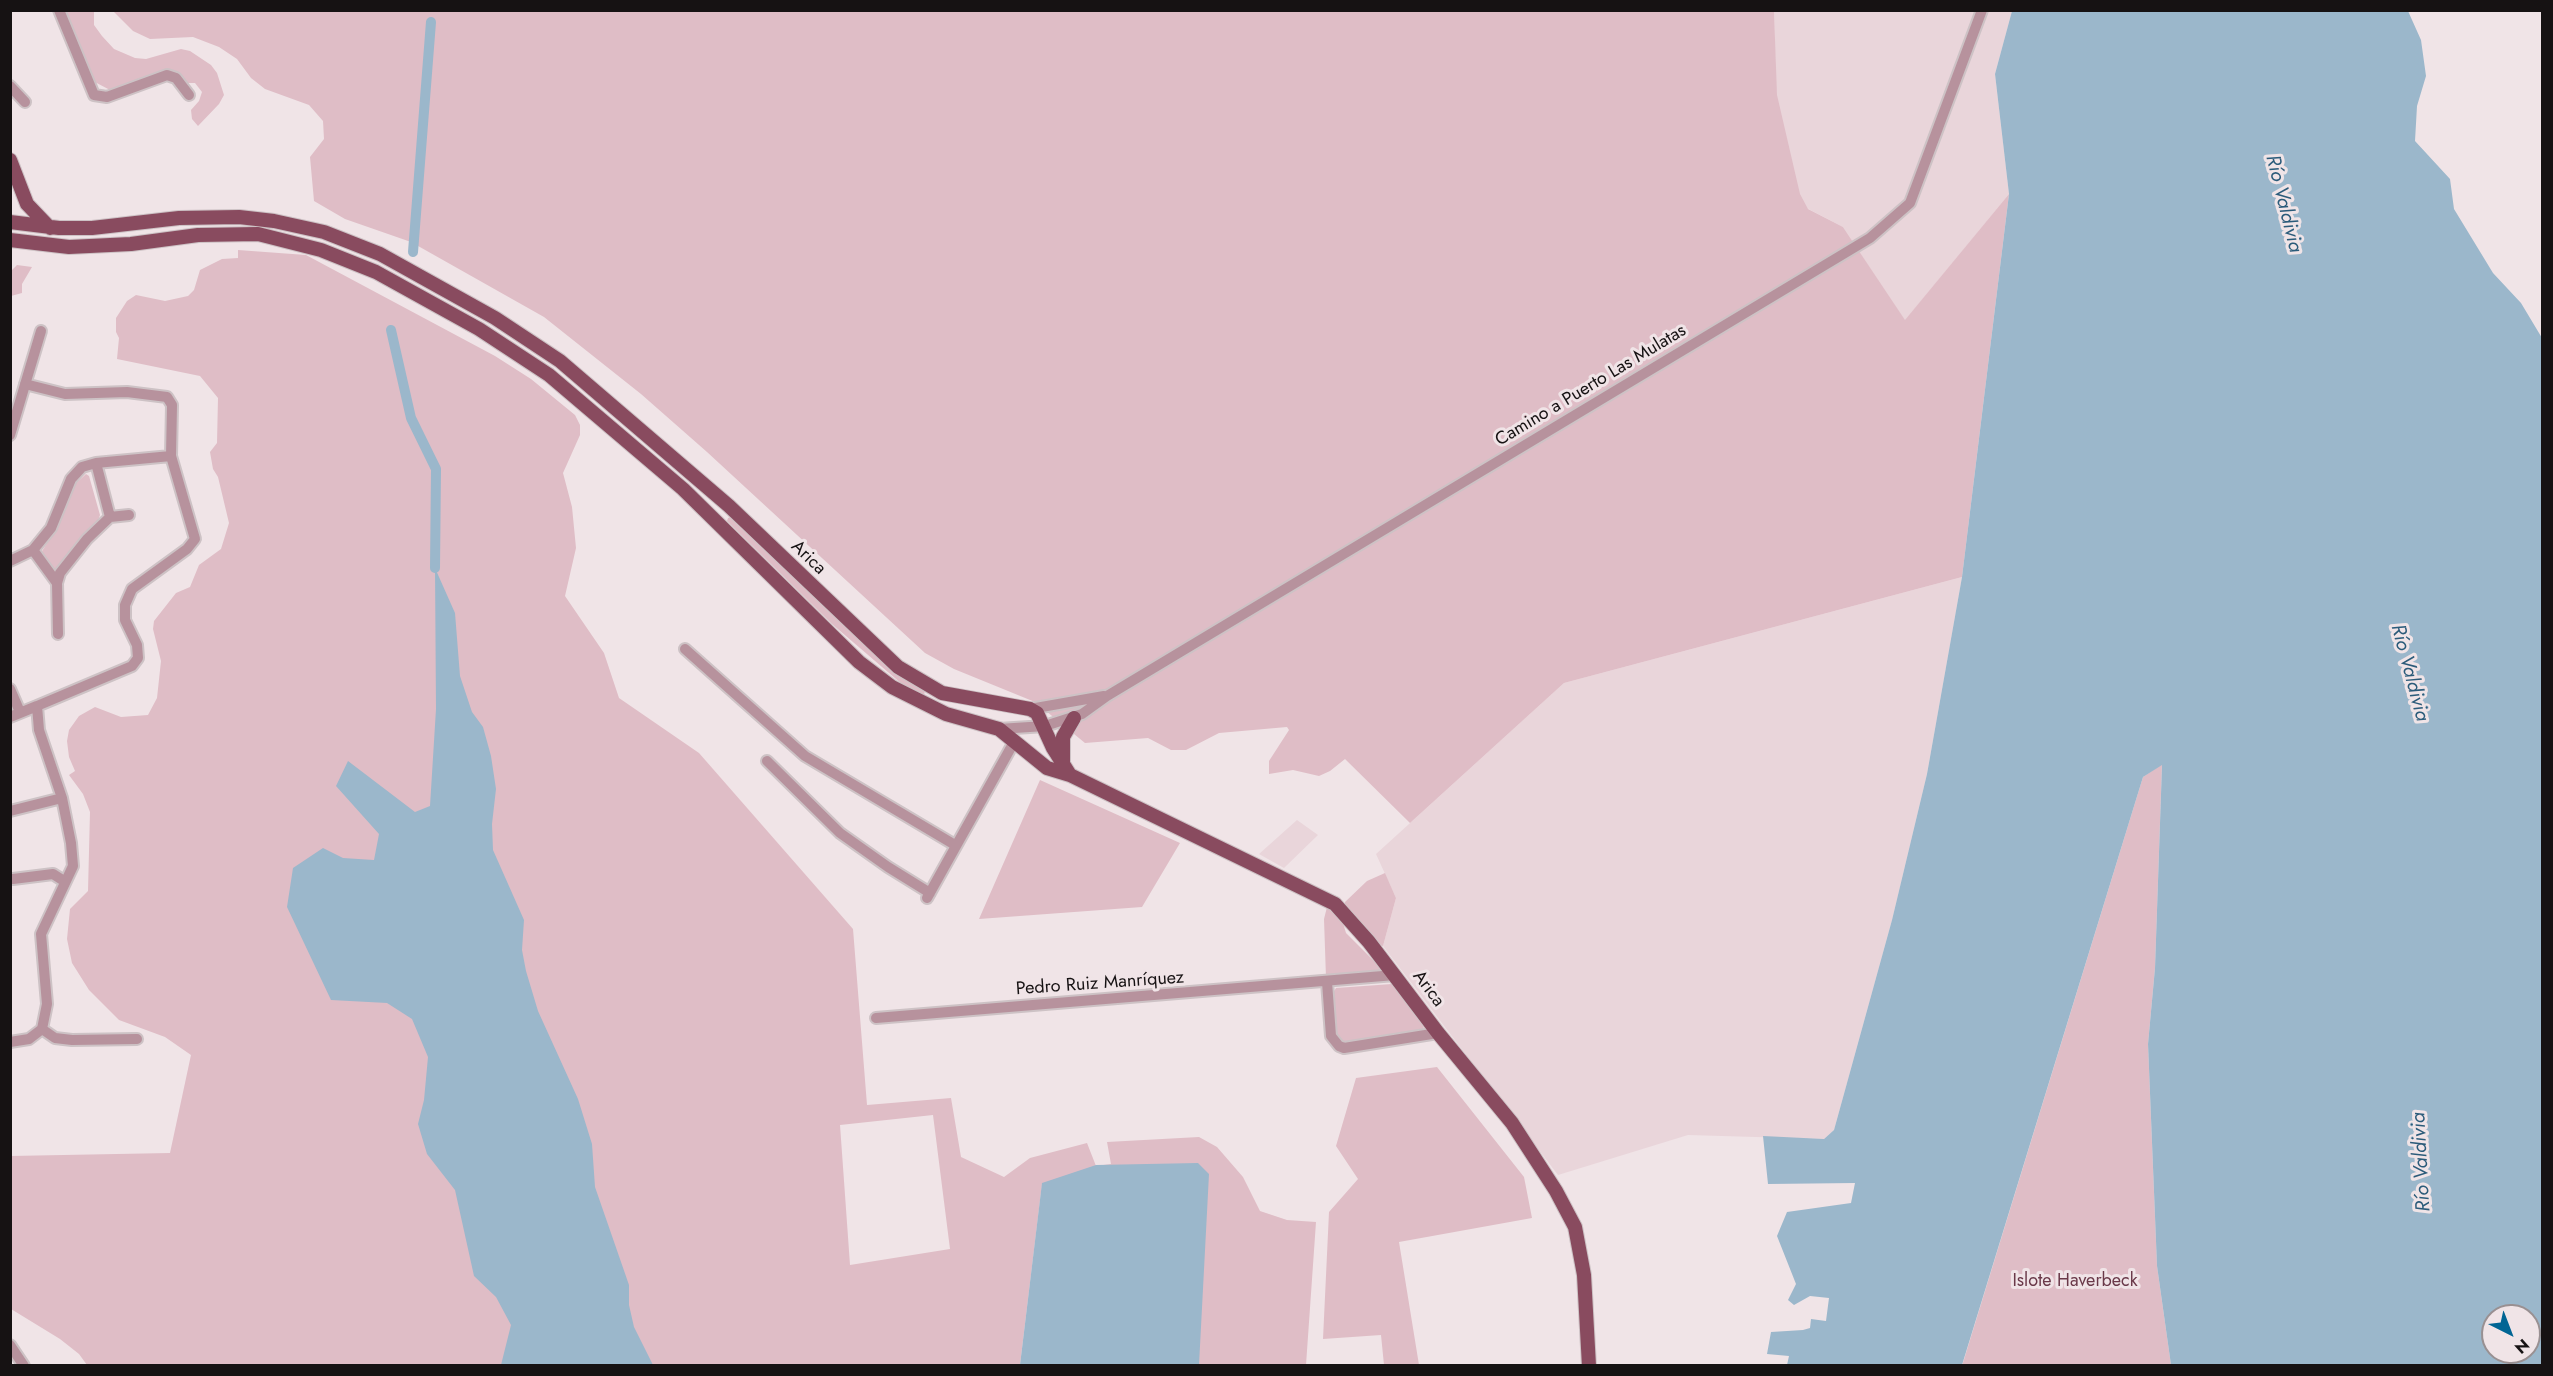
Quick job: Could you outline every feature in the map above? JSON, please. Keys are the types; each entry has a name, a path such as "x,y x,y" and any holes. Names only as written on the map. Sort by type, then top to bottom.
{"main road":[{"path":"10,160 27,204 50,228"},
{"name":"Arica","path":"10,222 50,228 92,228 179,218 239,217 274,221 324,232 380,254 522,334 561,361 729,506 878,651 898,667 942,693 1030,709"},
{"name":"Arica","path":"10,240 69,247 238,233 284,238 342,257 376,272 510,348 549,375 683,489 875,675 929,707 963,720 999,729 1047,768 1067,771 1335,904 1395,975 1438,1033 1512,1123 1556,1191 1575,1227 1584,1275 1589,1365"},
{"path":"1030,709 1042,718 1053,748 1067,771"},
{"path":"1067,771 1063,737 1074,718"}],"street":[{"path":"59,10 94,95 107,96 167,75 176,78 189,95"},
{"name":"Camino a Puerto Las Mulatas","path":"999,729 1045,726 1074,718 1870,238 1910,203 1982,10"},
{"path":"10,86 25,102"},
{"path":"10,435 41,331"},
{"path":"10,689 15,715 132,666 138,658 137,645 125,620 125,605 132,589 187,549 195,539 171,456 172,405 167,397 160,394 65,393 25,384"},
{"path":"10,561 33,550 51,528 71,479 82,467 96,463 171,456"},
{"path":"96,463 110,517"},
{"path":"58,634 57,583 70,559 110,517 129,515"},
{"path":"33,550 57,583"},
{"path":"685,649 805,756 955,845"},
{"name":"Camino a Puerto Las Mulatas","path":"1030,709 1107,696"},
{"path":"10,1042 28,1039 42,1029 47,1004 41,934 73,866 62,798 39,730 37,706"},
{"path":"767,761 840,833 929,896 955,845 1014,742"},
{"path":"10,811 62,798"},
{"path":"13,879 53,874 64,881"},
{"name":"Pedro Ruiz Manríquez","path":"876,1018 1395,975"},
{"path":"1327,982 1331,1036 1339,1046 1344,1048 1438,1033"},
{"path":"42,1029 56,1038 72,1041 137,1039"},
{"path":"10,1345 24,1365"}],"shaded area":[{"path":"1774,11 2012,11 1995,74 2009,194 1905,321 1843,227 1795,202 1783,169 1776,89"},
{"path":"1962,577 1927,774 1892,920 1834,1130 1824,1139 1688,1135 1558,1175 1383,946 1396,898 1376,854 1564,683"},
{"path":"1297,820 1318,835 1284,868 1259,854"}],"green space":[{"path":"64,11 94,11 94,25 102,36 114,49 135,58 146,59 181,49 190,51 211,65 217,73 224,95 219,104 198,126 192,119 191,110 199,101 202,92 195,83 185,83 173,71 110,90 91,80"},
{"path":"113,11 1774,11 1777,95 1800,194 1808,209 1843,227 1905,320 2009,194 1962,577 1564,683 1410,823 1345,759 1330,771 1319,776 1293,770 1269,774 1269,761 1289,730 1287,727 1219,733 1186,750 1171,750 1148,738 1085,743 1035,702 954,669 925,653 707,452 641,394 544,317 411,242 345,219 314,201 310,157 324,139 323,121 309,105 265,89 251,78 237,59 219,47 193,37 150,39 133,31"},
{"path":"238,250 306,255 495,356 531,379 575,415 580,425 580,435 563,473 572,507 576,548 565,596 604,653 619,698 699,753 853,929 867,1105 951,1098 961,1157 1004,1177 1030,1158 1087,1143 1096,1166 1111,1164 1107,1142 1199,1137 1217,1147 1243,1177 1260,1211 1287,1220 1316,1222 1306,1365 1031,1365 1042,1184 1020,1365 87,1365 79,1354 60,1339 11,1309 10,1156 170,1153 191,1055 165,1037 119,1020 89,990 72,963 67,939 70,909 88,891 90,812 83,794 69,775 75,771 69,757 67,741 69,730 79,716 95,707 121,717 148,715 157,698 161,661 153,629 154,621 176,593 190,587 199,565 221,549 229,523 210,452 217,443 218,398 200,376 117,359 119,338 116,332 116,318 127,301 136,295 165,301 188,296 194,290 200,270 222,259 238,258","holes":["933,1115 950,1249 850,1265 840,1125"]},
{"path":"17,265 32,267 22,284 22,293 11,296 11,271"},
{"path":"86,474 89,476 100,515 97,524 76,543 56,572 51,571 42,551 55,531 74,485"},
{"path":"733,516 869,648 925,690 924,696 903,685 832,624 727,521"},
{"name":"Islote Haverbeck","path":"2162,764 2155,968 2148,1044 2157,1266 2171,1365 1962,1366 2143,777"},
{"path":"1040,780 1180,843 1142,907 979,919"},
{"path":"1385,873 1396,898 1383,946 1379,945 1345,907 1345,902 1367,881"},
{"path":"1327,907 1343,923 1346,933 1379,966 1381,969 1376,975 1326,978 1324,919"},
{"path":"1392,984 1424,1027 1421,1032 1344,1044 1336,1037 1333,993 1336,988"},
{"path":"1437,1067 1524,1177 1532,1218 1399,1242 1419,1365 1384,1365 1381,1335 1323,1339 1329,1212 1358,1179 1336,1146 1356,1078"}],"water":[{"name":"Río Valdivia","path":"2012,11 2408,11 2421,40 2426,76 2417,106 2415,141 2450,179 2454,209 2493,273 2521,303 2542,338 2542,1365 2171,1365 2157,1266 2148,1044 2155,968 2162,765 2143,777 1962,1365 1787,1365 1789,1356 1767,1354 1771,1332 1810,1328 1811,1319 1826,1321 1829,1298 1810,1296 1794,1305 1788,1300 1796,1284 1777,1236 1787,1212 1851,1203 1855,1183 1768,1184 1763,1136 1824,1139 1834,1130 1892,920 1927,774 1962,577 2009,194 1995,74"},
{"path":"435,568 455,613 460,676 472,712 483,727 491,756 496,789 492,824 493,850 524,920 522,950 526,971 538,1011 578,1099 592,1144 595,1187 629,1285 629,1305 634,1327 653,1365 501,1365 511,1325 496,1297 474,1276 455,1190 427,1154 418,1124 424,1100 428,1057 412,1019 387,1003 331,1000 287,907 293,868 323,848 343,858 374,860 379,834 336,786 348,761 415,812 430,806 436,709"},
{"path":"1198,1163 1209,1174 1199,1365 1020,1365 1042,1183 1096,1165"}],"waterway":[{"path":"413,252 431,22"},
{"path":"391,330 411,418 436,469 435,568"}]}
